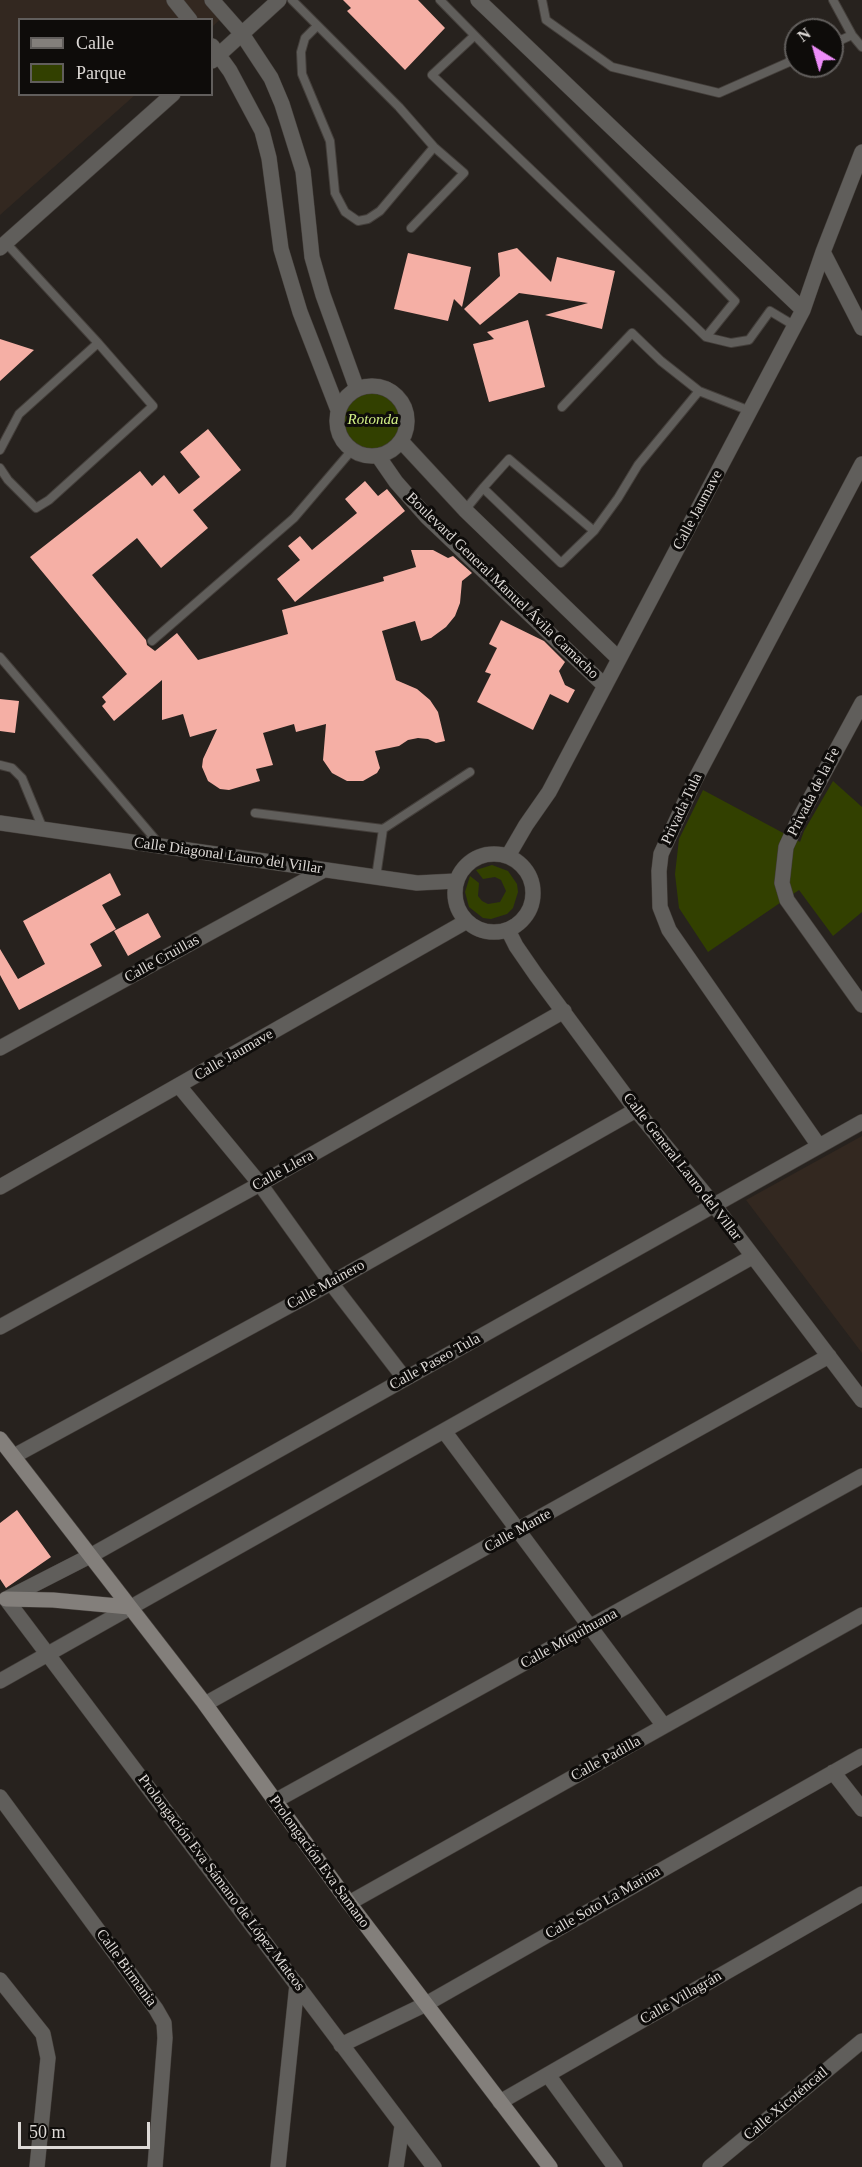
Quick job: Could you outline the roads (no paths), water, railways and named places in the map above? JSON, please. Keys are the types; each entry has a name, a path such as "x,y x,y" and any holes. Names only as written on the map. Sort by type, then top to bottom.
{"main road":[{"name":"Prolongación Eva Samano","path":"0,1439 205,1704 349,1903 550,2167"},
{"path":"2,1597 129,1607"}],"street":[{"path":"174,0 188,18"},
{"path":"212,0 242,34 271,78 291,127 303,171 312,257 357,390"},
{"path":"279,0 242,34 214,54 230,71 262,131 269,158 281,249 300,312 338,410 337,428 340,437 360,455 378,456 395,448 405,433 406,415 399,398 384,388 375,386 357,390 349,394 338,410"},
{"path":"478,0 803,310"},
{"path":"3,245 171,96"},
{"name":"Calle Jaumave","path":"508,856 549,792 795,326 862,152"},
{"path":"823,252 862,328"},
{"name":"Boulevard General Manuel Ávila Camacho","path":"401,441 465,510 620,659"},
{"name":"Boulevard General Manuel Ávila Camacho","path":"378,456 396,482 427,517 605,686"},
{"name":"Privada Tula","path":"819,1146 669,930 660,907 658,871 661,854 694,780 862,464"},
{"name":"Privada de la Fe","path":"862,703 822,774 786,847 783,883 787,900 862,1005"},
{"name":"Calle Diagonal Lauro del Villar","path":"0,823 417,883 456,881"},
{"path":"491,854 508,856 527,870 534,889 531,909 517,925 508,930 488,932 478,929 467,921 457,907 456,881 464,868 481,856 491,854"},
{"name":"Calle Cruillas","path":"0,1048 324,870"},
{"name":"Calle Jaumave","path":"0,1186 467,921"},
{"name":"Calle General Lauro del Villar","path":"508,930 536,975 636,1110 714,1205 862,1400"},
{"name":"Calle Llera","path":"0,1327 260,1184 564,1011"},
{"path":"179,1086 260,1184 405,1379"},
{"name":"Calle Mainero","path":"14,1456 331,1282 636,1110"},
{"name":"Calle Paseo Tula","path":"2,1597 90,1556 862,1122"},
{"path":"0,1681 752,1257"},
{"name":"Calle Mante","path":"205,1704 829,1356"},
{"path":"444,1431 664,1726"},
{"name":"Calle Miquihuana","path":"275,1802 862,1476"},
{"name":"Prolongación Eva Sámano de López Mateos","path":"2,1597 48,1654 434,2167"},
{"name":"Calle Padilla","path":"349,1903 862,1615"},
{"name":"Calle Soto La Marina","path":"341,2045 426,2004 862,1756"},
{"path":"833,1773 862,1809"},
{"name":"Calle Birmania","path":"0,1797 164,2023 165,2038 155,2167"},
{"name":"Calle Villagrán","path":"500,2102 862,1894"},
{"path":"0,1980 43,2034 48,2058 37,2167"},
{"path":"278,2167 297,1984"},
{"name":"Calle Xicoténcatl","path":"710,2167 862,2041"},
{"path":"548,2075 615,2167"},
{"path":"396,2167 402,2126"}],"lane":[{"path":"292,0 399,106 434,147 464,173 411,228"},
{"path":"440,0 735,301 706,337"},
{"path":"542,0 546,20 612,67 719,93 784,64"},
{"path":"833,0 852,35 862,47"},
{"path":"317,26 305,38 301,52 302,74 330,141 335,193 345,212 358,221 368,219 380,211 434,147"},
{"path":"844,39 852,35"},
{"path":"474,36 432,75 706,337 731,343 749,340 770,311 795,326"},
{"path":"0,468 8,480 36,508 49,500 153,406 98,343 3,245"},
{"path":"562,407 632,333 661,362 699,390 750,411"},
{"path":"0,450 19,414 98,343"},
{"path":"483,488 561,563 594,531 638,465 699,390"},
{"path":"152,641 294,518 352,450"},
{"path":"465,510 509,459 594,531"},
{"path":"0,657 161,846"},
{"path":"0,765 12,768 22,778 43,829"},
{"path":"255,813 383,829 470,772"},
{"path":"376,877 383,829"}],"park label":[{"name":"Rotonda","path":"373,420"}]}
